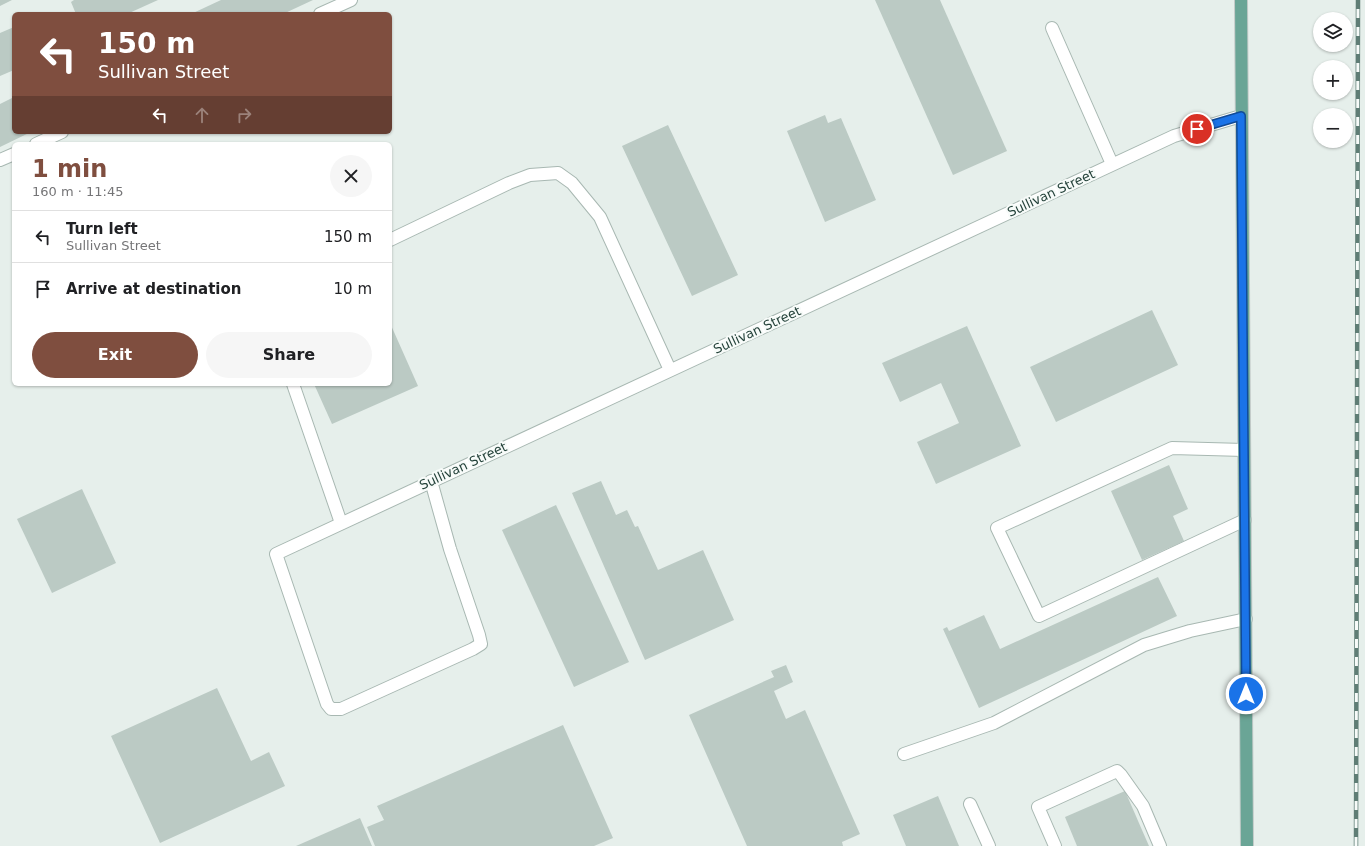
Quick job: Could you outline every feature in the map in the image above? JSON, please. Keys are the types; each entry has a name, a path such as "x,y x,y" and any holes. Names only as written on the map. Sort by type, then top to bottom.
{"main road":[{"path":"1242,0 1241,116 1248,846"}],"street":[{"path":"324,12 351,0"},
{"path":"1052,28 1112,164"},
{"name":"Sullivan Street","path":"431,481 450,549 481,644 341,709 331,708 327,704 276,554 431,481 1112,164 1174,136 1241,116"},
{"path":"40,142 58,134"},
{"path":"0,160 12,155"},
{"path":"392,239 509,183 530,175 558,173 572,183 600,217 670,370"},
{"path":"294,386 341,523"},
{"path":"1244,450 1172,448 997,528 1039,616 1245,520"},
{"path":"904,754 994,723 1144,645 1190,631 1246,619"},
{"path":"1055,846 1038,807 1117,771 1143,806 1160,846"},
{"path":"970,804 989,846"}],"building":[{"path":"0,0 12,0 0,6"},
{"path":"74,0 158,0 131,12 75,12 71,2"},
{"path":"221,0 313,0 287,12 195,12"},
{"path":"875,0 940,0 1007,151 953,175"},
{"path":"12,28 12,71 0,76 0,33"},
{"path":"12,98 12,134 27,134 0,147 0,104"},
{"path":"825,115 828,123 841,118 876,200 825,222 787,131"},
{"path":"668,125 738,275 692,296 622,146"},
{"path":"1152,310 1178,365 1056,422 1030,367"},
{"path":"967,326 1021,446 936,484 917,442 959,423 941,383 900,402 882,363"},
{"path":"392,328 418,386 332,424 315,386 392,386"},
{"path":"1169,465 1188,509 1173,516 1184,541 1142,560 1111,491"},
{"path":"601,481 616,515 627,510 635,527 638,526 658,570 703,550 734,620 645,660 572,493"},
{"path":"82,489 116,563 52,593 17,519"},
{"path":"556,505 629,662 574,687 502,530"},
{"path":"1158,577 1177,616 979,708 943,629 947,627 949,631 984,615 1000,649"},
{"path":"786,665 793,682 774,691 786,719 805,710 860,834 842,842 843,846 747,846 689,715 774,677 771,671"},
{"path":"217,688 251,761 269,752 285,786 160,843 111,736"},
{"path":"563,725 613,838 594,846 375,846 367,827 384,820 377,806"},
{"path":"1125,791 1149,846 1077,846 1065,817"},
{"path":"938,796 959,846 906,846 893,815"},
{"path":"360,818 372,846 296,846"}],"railway":[{"path":"1356,846 1358,0"}],"route":[{"path":"1197,129 1241,116 1246,694"}]}
